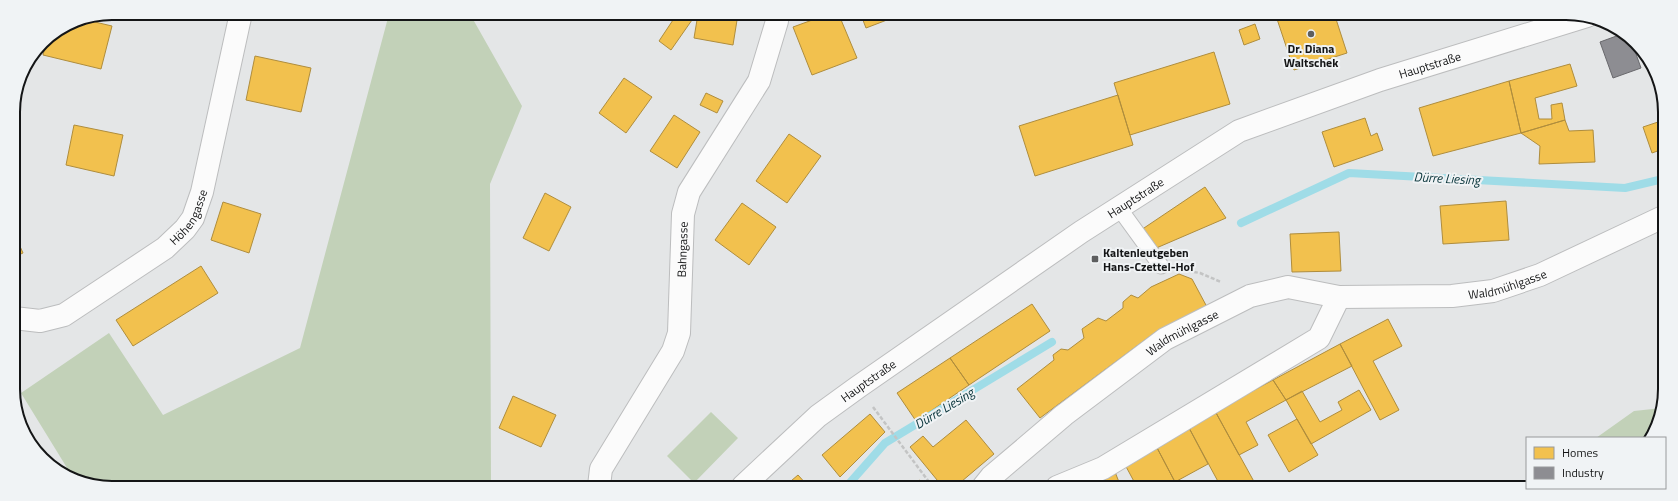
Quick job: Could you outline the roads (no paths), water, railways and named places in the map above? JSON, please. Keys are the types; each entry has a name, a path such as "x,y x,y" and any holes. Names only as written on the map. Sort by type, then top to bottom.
{"street":[{"name":"Höhengasse","path":"20,319 40,321 64,315 165,248 185,230 193,218 202,192 239,20"},
{"name":"Bahngasse","path":"600,481 601,469 673,351 679,333 683,214 689,192 759,81 777,20"},
{"name":"Hauptstraße","path":"748,481 818,416 858,387 1081,232 1239,131 1380,80 1572,21"},
{"name":"Waldmühlgasse","path":"988,481 1064,415 1165,339 1250,296 1288,287 1339,297 1452,296 1493,291 1540,275 1658,219"},
{"path":"1072,481 1103,468 1319,338 1339,297"}],"lane":[{"path":"1119,208 1161,266"}],"waterway":[{"name":"Dürre Liesing","path":"1241,223 1349,173 1625,188 1658,180"},
{"name":"Dürre Liesing","path":"851,481 885,443 1052,342"}],"place":[{"name":"Dr. Diana Waltschek","path":"1311,34"},
{"name":"Kaltenleutgeben Hans-Czettel-Hof","path":"1095,259"}]}
